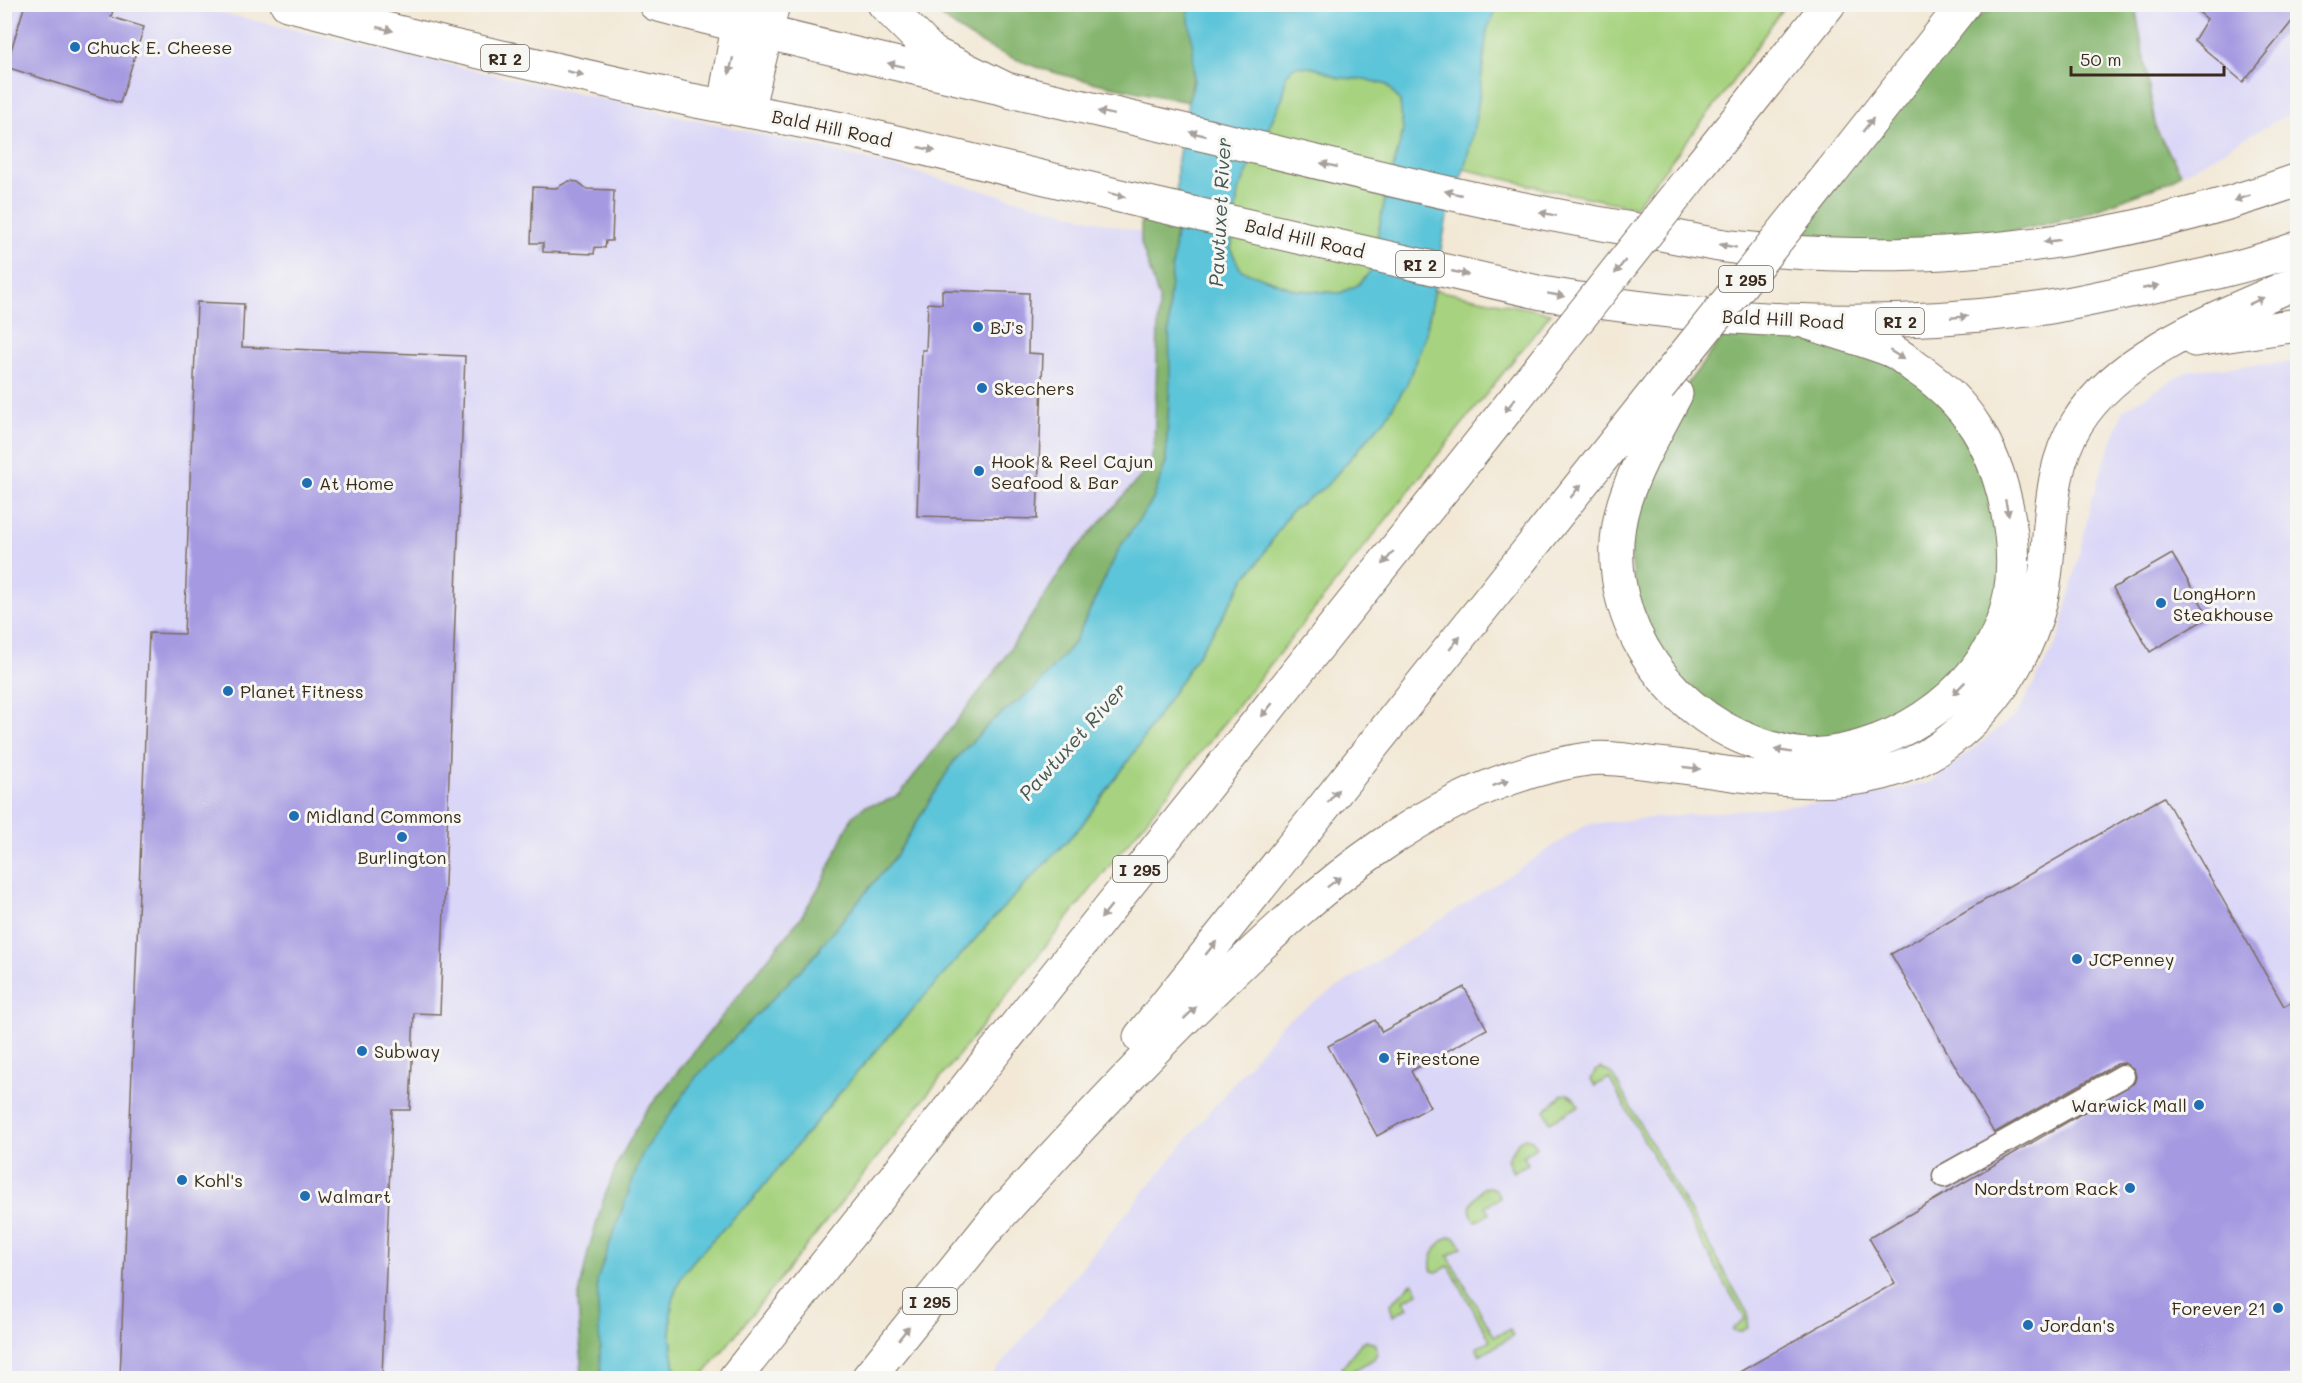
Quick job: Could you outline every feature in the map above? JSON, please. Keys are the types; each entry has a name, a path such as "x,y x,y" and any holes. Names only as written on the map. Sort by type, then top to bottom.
{"main road":[{"name":"Bald Hill Road","path":"287,4 449,45 692,100 842,129 1152,204 1542,293 1607,304 1675,312 1803,321 1857,323 1901,321 2030,310 2188,280 2298,248"},
{"path":"655,4 756,17 1012,92 1510,206 1586,222 1737,248 1850,254 1942,253 2046,242 2105,233 2163,220 2265,192 2298,180"},
{"path":"884,4 933,53 1012,92"},
{"path":"1705,159 1798,4"},
{"name":"I 295","path":"735,1378 1829,4"},
{"path":"1803,321 1893,351 1947,390 1970,417 1982,436 2000,480 2008,517 2012,555 2010,595 1999,630 1978,669 1945,701 1910,726 1879,742 1810,755 1773,749 1738,737 1707,720 1680,698 1656,672 1638,641 1625,609 1618,574 1618,539 1624,503 1654,434 1668,391 1787,243 1832,171 1964,4"},
{"path":"735,109 728,78 756,17"},
{"path":"992,1224 1133,1070 1303,905 1405,829 1455,801 1508,780 1547,768 1593,758 1809,782 1854,780 1887,772 1917,761 1946,745 1968,726 2006,681 2021,655 2032,628 2046,574 2047,544 2058,468 2077,423 2108,385 2126,370 2193,330 2298,282"},
{"path":"2166,346 2206,337 2298,325"},
{"name":"I 295","path":"868,1378 1668,391"}],"street":[{"path":"1944,1176 2123,1076"}],"shaded area":[{"path":"5,5 185,5 830,150 1177,242 1177,470 603,1378 5,1378"},
{"path":"2135,5 2297,5 2297,110 2181,173 2156,129"},
{"path":"2297,362 2297,1378 990,1378 1283,1023 1587,824 1841,801 1931,782 2017,714 2059,638 2093,495 2123,410 2189,370"}],"green space":[{"path":"929,5 1187,5 1194,53 1193,78 1188,102 1084,80 1017,60 986,46 956,28"},
{"path":"1498,5 1785,5 1726,91 1635,207 1464,169 1478,105 1487,30"},
{"path":"1998,5 2135,5 2156,129 2181,173 2171,181 2076,217 1966,242 1795,252 1811,206 1946,37"},
{"path":"1295,66 1317,68 1339,78 1365,79 1387,85 1400,101 1403,131 1384,204 1370,272 1358,285 1340,293 1296,290 1241,270 1231,250 1238,192 1283,97 1286,75"},
{"path":"1141,221 1176,230 1169,303 1170,379 1166,462 1153,500 1120,547 1074,643 1035,688 991,722 954,761 896,856 821,946 600,1372 601,1378 582,1378 578,1300 588,1252 603,1201 618,1162 644,1114 801,917 824,879 852,817 865,806 884,802 900,794 997,669 1072,554 1149,467 1154,446 1159,299 1141,243"},
{"path":"1435,290 1551,313 701,1378 677,1378 672,1351 672,1309 674,1295 686,1270 748,1205 852,1078 999,912 1081,826 1131,757 1218,624 1246,576 1257,564 1290,512 1326,486 1385,419 1425,337"},
{"path":"1800,319 1945,392 2012,520 1983,666 1867,746 1751,741 1642,646 1625,506 1675,400 1728,330"},
{"path":"1601,1068 1612,1074 1748,1314 1748,1327 1740,1332 1733,1331 1733,1328 1745,1319 1609,1078 1595,1086 1591,1080 1595,1071"},
{"path":"1568,1094 1579,1106 1550,1122 1545,1110 1562,1095"},
{"path":"1525,1138 1532,1140 1537,1147 1523,1156 1528,1164 1513,1172 1507,1159 1519,1141"},
{"path":"1483,1188 1495,1189 1500,1198 1485,1206 1489,1214 1475,1222 1470,1207"},
{"path":"1451,1236 1456,1238 1462,1247 1448,1256 1494,1336 1510,1329 1513,1336 1480,1355 1476,1348 1490,1340 1449,1266 1437,1272 1432,1271 1431,1261 1435,1250"},
{"path":"1412,1283 1418,1293 1404,1300 1408,1308 1393,1316 1390,1305"},
{"path":"1366,1340 1376,1344 1377,1353 1374,1359 1347,1374 1342,1373 1342,1367"}],"water":[{"name":"Pawtuxet River","path":"1187,5 1498,5 1487,30 1472,138 1446,222 1425,337 1406,386 1385,419 1326,486 1290,512 1257,564 1246,576 1218,624 1131,757 1081,826 999,912 852,1078 748,1205 686,1270 674,1295 672,1309 672,1351 677,1378 601,1378 597,1280 642,1154 696,1077 820,950 896,856 954,761 991,722 1035,688 1074,643 1120,547 1153,500 1166,462 1170,379 1169,303 1176,230 1177,165 1188,102 1194,82 1193,48","holes":["1295,66 1317,68 1339,78 1365,79 1387,85 1400,101 1403,131 1384,204 1370,272 1358,285 1340,293 1296,290 1241,270 1231,250 1238,192 1283,97 1286,75"]}],"building":[{"name":"Chuck E. Cheese","path":"25,4 115,4 111,17 144,27 120,103 6,67"},
{"path":"2189,4 2298,4 2298,14 2243,82 2194,40 2207,19"},
{"path":"569,181 578,182 587,189 614,190 612,241 606,241 605,248 595,247 594,254 543,252 543,243 531,243 533,187 556,188"},
{"path":"942,290 1029,293 1028,353 1043,354 1037,519 917,516 922,350 926,350 928,303 942,304"},
{"name":"Midland Commons","path":"197,302 244,304 242,347 465,356 440,1014 414,1013 410,1110 392,1110 382,1378 120,1378 149,633 184,634"},
{"name":"LongHorn Steakhouse","path":"2172,554 2209,617 2150,652 2113,588"},
{"name":"Warwick Mall","path":"2164,797 2284,1006 2298,999 2298,1378 1729,1378 1895,1283 1869,1238 2134,1083 2136,1077 2134,1069 2124,1063 2117,1064 1994,1133 1891,954"},
{"name":"Firestone","path":"1464,987 1487,1029 1411,1071 1430,1107 1377,1136 1328,1046 1375,1020 1382,1032"}],"place":[{"name":"Chuck E. Cheese","path":"75,47"},
{"name":"BJ's","path":"978,327"},
{"name":"Skechers","path":"982,388"},
{"name":"Hook & Reel Cajun Seafood & Bar","path":"979,471"},
{"name":"At Home","path":"307,483"},
{"name":"LongHorn Steakhouse","path":"2161,603"},
{"name":"Planet Fitness","path":"228,691"},
{"name":"Midland Commons","path":"294,816"},
{"name":"Burlington","path":"402,837"},
{"name":"JCPenney","path":"2077,959"},
{"name":"Subway","path":"362,1051"},
{"name":"Firestone","path":"1384,1058"},
{"name":"Warwick Mall","path":"2199,1105"},
{"name":"Kohl's","path":"182,1180"},
{"name":"Nordstrom Rack","path":"2130,1188"},
{"name":"Walmart","path":"305,1196"},
{"name":"Forever 21","path":"2278,1308"},
{"name":"Jordan's","path":"2028,1325"}]}
